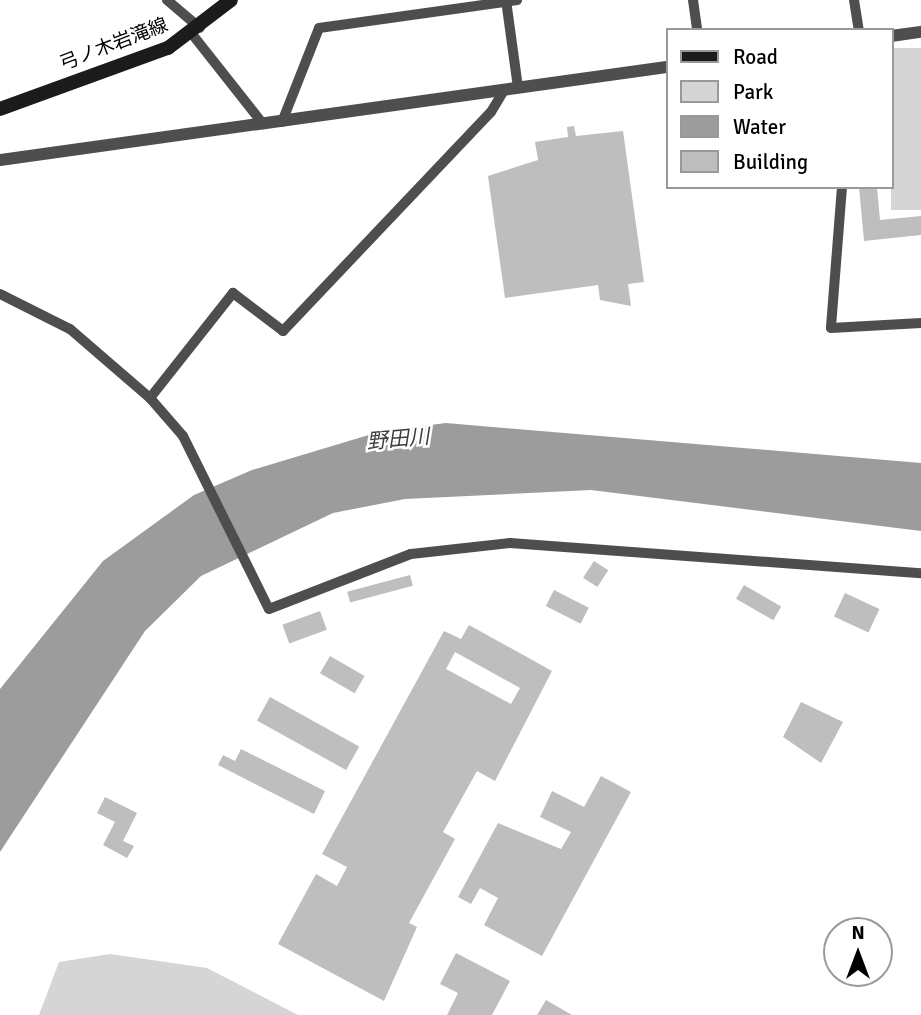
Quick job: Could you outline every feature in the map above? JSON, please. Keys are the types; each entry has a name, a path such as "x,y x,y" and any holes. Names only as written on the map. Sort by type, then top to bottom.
{"main road":[{"name":"弓ノ木岩滝線","path":"0,109 196,31 232,0"}],"street":[{"path":"167,0 196,31 263,124"},
{"path":"282,122 319,28 517,0"},
{"path":"693,0 697,28"},
{"path":"855,0 859,28"},
{"path":"506,1 518,88"},
{"path":"893,36 921,32"},
{"path":"0,160 666,67"},
{"path":"150,398 233,293 283,331 491,112 504,90"},
{"path":"842,189 831,328 921,323"},
{"path":"0,294 70,329 150,398 195,455 267,606 411,554 510,543 642,548 921,573"}],"green space":[{"path":"893,48 921,48 921,210 891,210"},
{"path":"110,954 207,968 298,1015 39,1015 59,962"}],"water":[{"name":"野田川","path":"446,423 921,463 921,531 591,490 405,499 333,513 201,576 145,631 0,852 0,689 103,561 194,495 252,470 382,431"}],"building":[{"path":"574,126 576,136 623,131 644,282 628,284 631,306 600,300 598,285 505,298 488,176 538,160 535,142 568,137 567,127"},
{"path":"859,189 877,189 880,220 921,216 921,235 864,241"},
{"path":"594,561 608,570 597,587 583,578"},
{"path":"410,575 413,586 350,602 347,592"},
{"path":"744,585 781,606 773,620 736,599"},
{"path":"554,590 589,608 581,624 546,606"},
{"path":"845,593 879,609 868,633 834,617"},
{"path":"320,611 327,630 289,643 282,625"},
{"path":"469,625 552,671 495,781 477,771 443,832 455,839 409,923 417,927 384,1001 278,944 316,874 337,886 347,867 322,854 444,631 461,639","holes":["455,652 520,688 511,704 446,669"]},
{"path":"330,656 365,676 355,693 320,673"},
{"path":"270,697 359,746 346,770 257,721"},
{"path":"801,702 843,722 821,763 783,737"},
{"path":"241,749 325,791 314,814 218,765 223,755 235,761"},
{"path":"601,776 631,792 542,956 484,925 498,898 480,888 471,904 458,897 498,823 561,849 571,832 540,817 552,791 584,807"},
{"path":"105,797 137,813 123,841 134,846 127,858 103,845 115,822 97,813"},
{"path":"456,953 510,981 492,1015 447,1015 458,993 440,984"},
{"path":"546,1000 572,1015 537,1015"}]}
